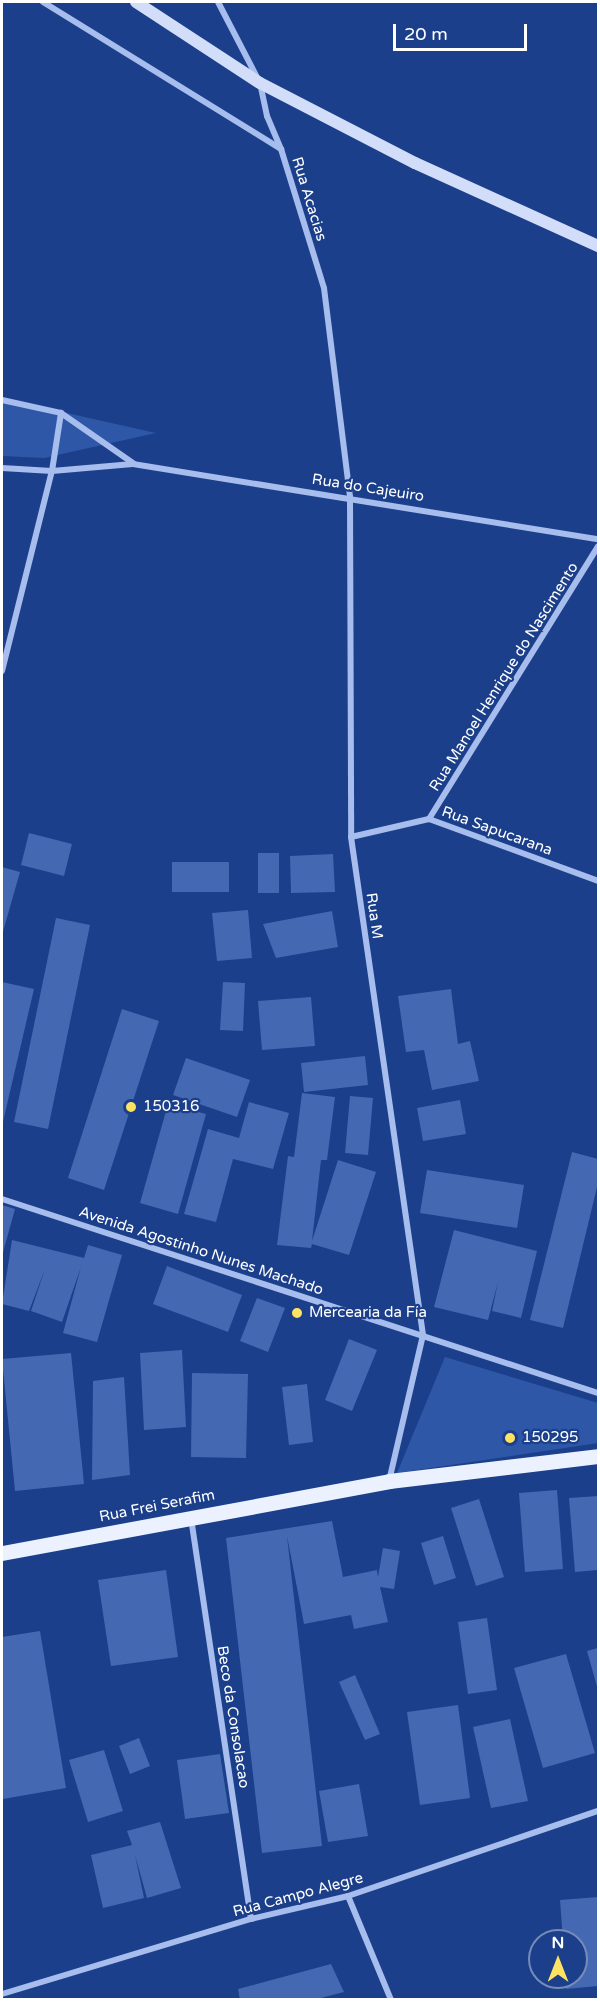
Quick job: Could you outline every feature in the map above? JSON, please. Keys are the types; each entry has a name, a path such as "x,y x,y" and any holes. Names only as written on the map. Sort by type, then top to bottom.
{"main road":[{"name":"Rua Frei Serafim","path":"2,1553 389,1481 598,1456"}],"street":[{"name":"Rua Acacias","path":"43,2 281,149 324,288 350,497"},
{"path":"136,2 260,83 415,163 598,246"},
{"path":"218,2 260,83 267,116 281,149"},
{"name":"Rua do Cajeuiro","path":"2,400 61,413 133,464"},
{"path":"2,671 52,471 61,413"},
{"name":"Rua do Cajeuiro","path":"2,468 52,471 133,464 350,497 598,539"},
{"name":"Rua M","path":"350,497 351,837 423,1335"},
{"name":"Rua Manoel Henrique do Nascimento","path":"429,819 598,546"},
{"name":"Rua Sapucarana","path":"351,837 429,819 598,881"},
{"name":"Avenida Agostinho Nunes Machado","path":"2,1199 598,1393"},
{"path":"389,1481 423,1335"},
{"name":"Beco da Consolacao","path":"191,1518 251,1919"},
{"name":"Rua Campo Alegre","path":"2,1994 251,1919 348,1896 598,1811"},
{"path":"348,1896 391,2000"}],"shaded area":[{"path":"2,397 156,433 44,458 2,456"},
{"path":"445,1357 598,1403 598,1443 397,1473"}],"building":[{"path":"29,833 72,844 64,876 21,865"},
{"path":"258,853 279,853 279,893 258,893"},
{"path":"333,854 335,892 291,893 290,856"},
{"path":"172,862 229,862 229,892 172,892"},
{"path":"2,867 20,872 2,935"},
{"path":"248,910 252,958 217,961 212,913"},
{"path":"332,911 338,947 276,958 263,924"},
{"path":"56,918 90,925 48,1129 14,1122"},
{"path":"2,982 34,989 2,1126"},
{"path":"223,982 245,983 243,1031 220,1030"},
{"path":"451,989 458,1044 470,1041 479,1081 432,1090 424,1050 406,1052 398,996"},
{"path":"311,997 315,1046 262,1050 258,1001"},
{"path":"122,1009 159,1021 104,1190 68,1178"},
{"path":"365,1056 368,1085 304,1092 301,1063"},
{"path":"186,1058 250,1080 237,1117 173,1095"},
{"path":"302,1093 335,1097 327,1160 321,1160 312,1241 338,1160 376,1172 349,1255 312,1244 311,1248 277,1245 288,1156 294,1157"},
{"path":"350,1096 373,1098 368,1155 345,1153"},
{"path":"460,1100 466,1134 423,1141 417,1108"},
{"path":"249,1102 289,1113 273,1169 233,1159 216,1222 184,1214 208,1129 239,1138"},
{"path":"168,1104 206,1114 178,1214 140,1203"},
{"path":"572,1152 598,1159 598,1183 563,1328 530,1320"},
{"path":"427,1170 524,1185 517,1228 420,1213"},
{"path":"2,1205 15,1209 2,1256"},
{"path":"454,1230 537,1251 521,1318 492,1311 498,1282 488,1320 434,1307"},
{"path":"12,1240 84,1258 88,1245 122,1255 97,1342 63,1333 81,1267 62,1322 31,1311 45,1269 29,1311 2,1304"},
{"path":"167,1266 242,1295 228,1332 153,1304"},
{"path":"257,1298 285,1308 268,1352 240,1341"},
{"path":"349,1339 377,1350 352,1411 325,1400"},
{"path":"182,1350 186,1427 144,1430 140,1353"},
{"path":"71,1353 84,1484 15,1491 2,1359"},
{"path":"192,1373 248,1374 246,1458 191,1457"},
{"path":"124,1377 130,1475 92,1480 93,1381"},
{"path":"307,1384 313,1442 289,1445 282,1387"},
{"path":"557,1490 563,1569 525,1572 519,1493"},
{"path":"598,1496 598,1570 575,1572 569,1498"},
{"path":"479,1499 504,1577 476,1586 451,1508"},
{"path":"332,1521 343,1577 377,1570 378,1577 383,1548 400,1551 394,1589 380,1587 388,1622 354,1629 351,1615 304,1624 287,1536 322,1846 262,1853 226,1538"},
{"path":"443,1536 456,1578 434,1585 421,1543"},
{"path":"166,1570 178,1657 111,1666 98,1580"},
{"path":"487,1618 497,1690 468,1694 458,1622"},
{"path":"40,1631 66,1788 3,1799 2,1637"},
{"path":"598,1648 598,1690 587,1651"},
{"path":"566,1654 595,1753 543,1768 514,1668"},
{"path":"355,1675 380,1734 365,1740 339,1682"},
{"path":"458,1705 470,1798 420,1805 407,1712"},
{"path":"510,1719 528,1801 491,1808 473,1727"},
{"path":"139,1738 150,1766 130,1774 119,1746"},
{"path":"104,1750 123,1811 88,1822 69,1760"},
{"path":"220,1754 229,1813 185,1819 177,1760"},
{"path":"359,1784 368,1836 328,1842 319,1791"},
{"path":"160,1822 181,1888 147,1898 135,1855 144,1898 103,1908 91,1855 132,1845 127,1831"},
{"path":"598,1897 598,1986 588,1987 588,1929 562,1929 560,1900"},
{"path":"331,1964 344,1992 313,2000 240,2000 238,1989"}],"place":[{"name":"150316","path":"131,1107"},
{"name":"Mercearia da Fía","path":"297,1313"},
{"name":"150295","path":"510,1438"}]}
